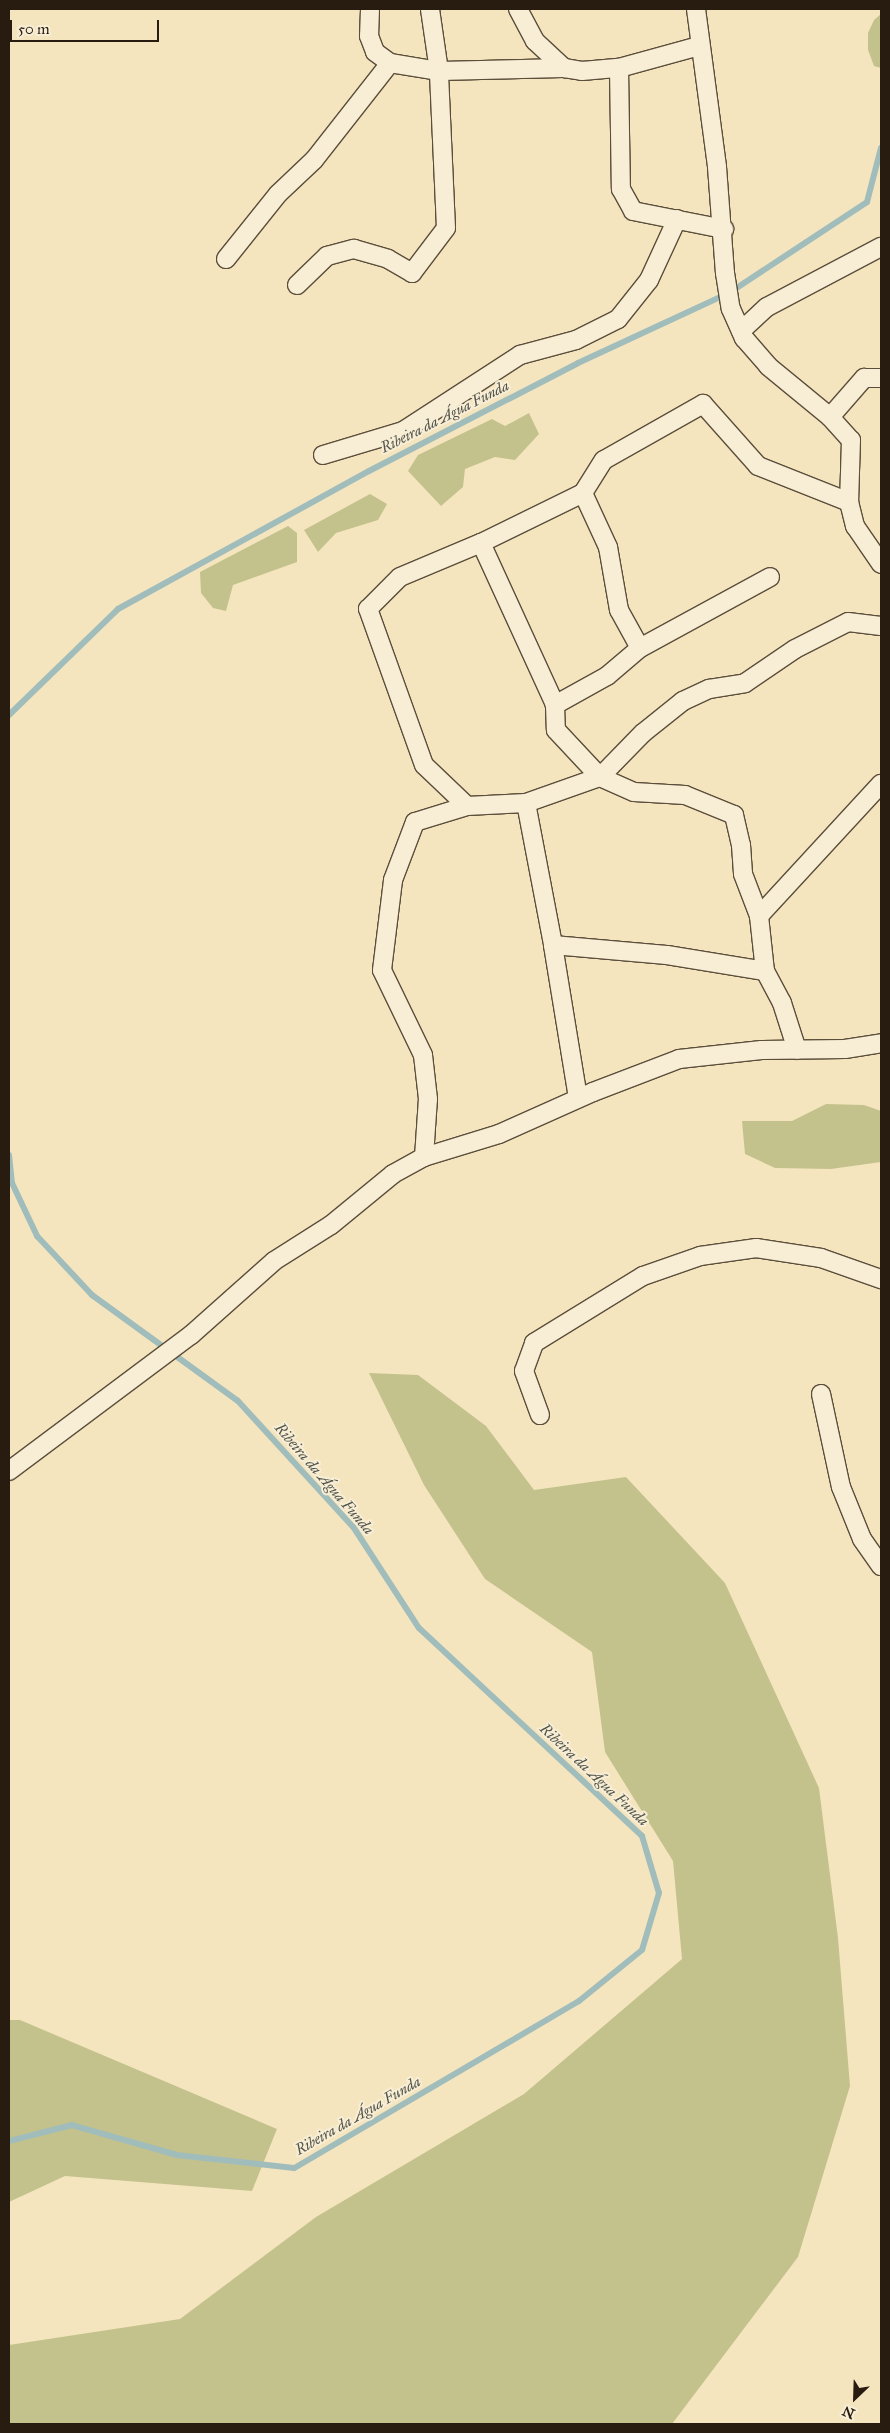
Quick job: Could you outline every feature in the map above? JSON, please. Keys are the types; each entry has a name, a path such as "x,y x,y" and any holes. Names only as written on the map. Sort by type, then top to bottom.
{"street":[{"path":"370,9 369,36 375,52 390,63 439,71 564,68 582,71 619,68 699,46"},
{"path":"297,285 327,256 354,249 388,258 412,273 446,228 439,71 430,9"},
{"path":"518,9 534,41 564,68"},
{"path":"696,9 699,46 724,229 725,273 731,309 741,330 768,366 830,417 851,440 849,502 855,526 881,564"},
{"path":"226,259 278,194 314,160 390,63"},
{"path":"619,68 621,189 634,211 724,229"},
{"path":"323,455 403,431 520,355 576,340 618,319 649,280 677,219"},
{"path":"741,330 767,307 881,247"},
{"path":"830,417 864,378 881,378"},
{"path":"467,806 424,765 368,609 400,577 482,543 582,493 604,460 703,404 758,466 849,502"},
{"path":"582,493 608,547 619,610 640,648"},
{"path":"482,543 555,705 556,730 600,777 634,792 685,795 734,815 741,845 743,874 759,916 765,971 782,1003 797,1050"},
{"path":"555,705 607,676 640,648 770,577"},
{"path":"424,1157 428,1099 423,1055 382,970 393,880 415,822 467,806 526,803 600,777 642,733 683,701 709,689 745,683 795,650 848,622 881,626"},
{"path":"759,916 881,784"},
{"path":"526,803 553,945 578,1098"},
{"path":"553,945 667,955 765,971"},
{"path":"9,1471 191,1335 274,1262 331,1225 393,1174 424,1157 499,1134 578,1098 679,1060 797,1050 845,1049 881,1043"},
{"path":"540,1415 524,1371 534,1343 643,1276 700,1256 756,1248 821,1258 881,1279"},
{"path":"821,1394 841,1487 862,1539 881,1566"}],"shaded area":[{"path":"881,14 881,68 874,66 868,50 868,33 874,20"},
{"path":"529,413 539,434 515,460 495,457 465,469 463,487 441,506 408,471 418,455 492,419 505,426"},
{"path":"370,494 387,504 378,520 336,533 318,552 304,530"},
{"path":"288,526 297,533 297,562 233,585 226,611 213,608 201,593 200,572"},
{"path":"826,1104 864,1105 881,1111 881,1162 831,1169 775,1168 745,1154 742,1121 792,1121"},
{"path":"369,1373 418,1375 486,1426 534,1490 626,1477 725,1583 819,1788 838,1938 850,2086 798,2257 672,2424 9,2424 9,2345 180,2319 316,2217 524,2094 682,1959 673,1861 605,1752 592,1652 485,1579 424,1485"},
{"path":"9,2020 20,2020 277,2129 252,2191 65,2176 9,2202"}],"waterway":[{"name":"Ribeira da Água Funda","path":"9,715 118,609 369,471 578,363 729,293 867,202 881,148"},
{"name":"Ribeira da Água Funda","path":"9,1155 12,1183 37,1236 92,1295 238,1401 354,1528 419,1628 642,1836 659,1893 642,1950 579,2001 294,2168 177,2155 72,2125 9,2141"}]}
